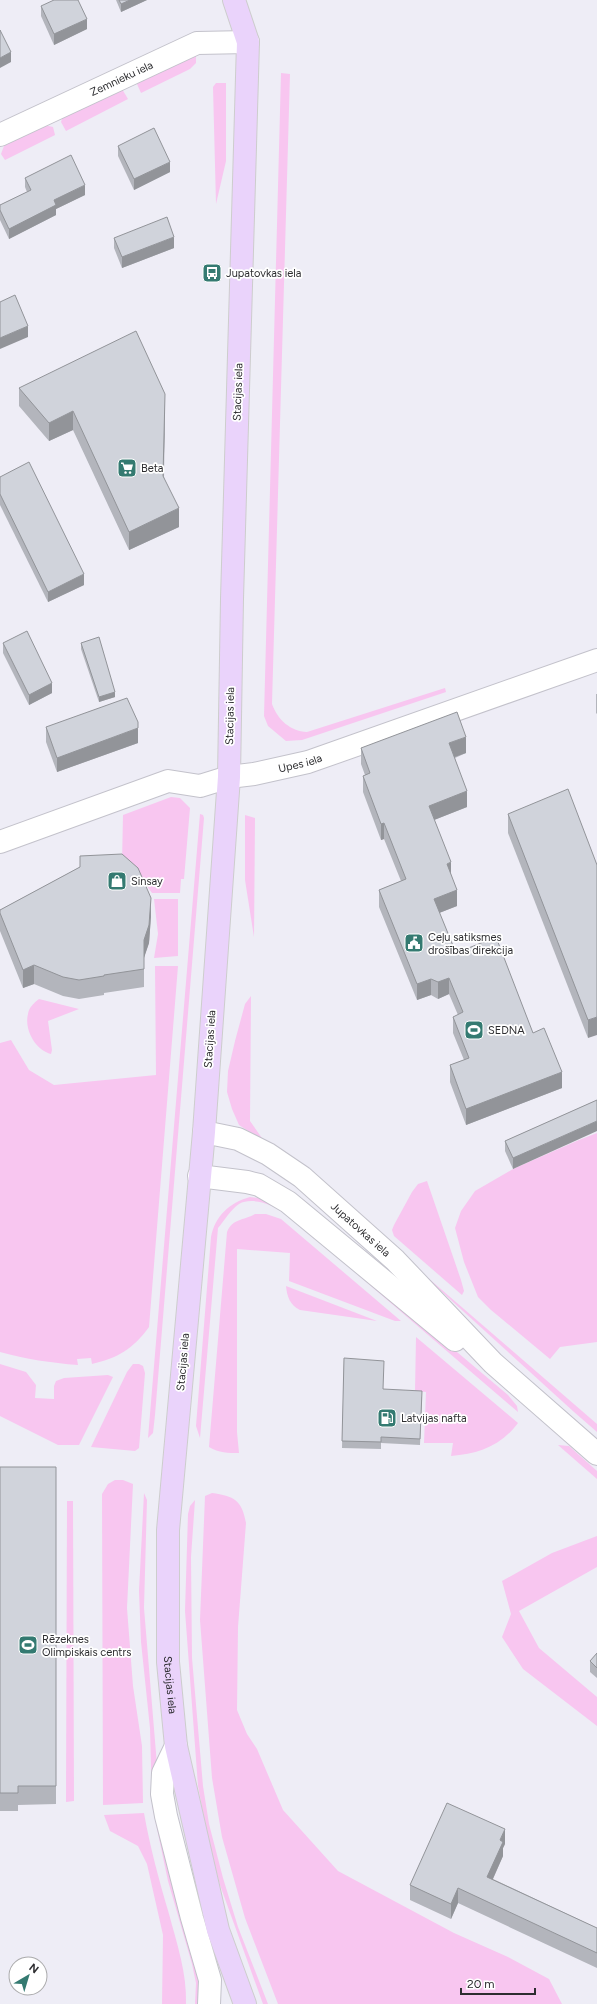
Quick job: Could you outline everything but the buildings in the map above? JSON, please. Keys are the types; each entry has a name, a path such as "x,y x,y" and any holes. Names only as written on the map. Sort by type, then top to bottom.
{"main road":[{"path":"234,0 248,42"},
{"name":"Stacijas iela","path":"245,2004 218,1930 176,1746 168,1662 168,1530 204,1132 230,777 233,592 248,42"}],"street":[{"name":"Zemnieku iela","path":"0,136 197,43 248,42"},
{"name":"Upes iela","path":"0,842 168,781 200,786 230,777 254,774 308,762 512,692 597,660"},
{"name":"Jupatovkas iela","path":"204,1132 233,1137 268,1154 302,1177 395,1260 493,1363 597,1454"},
{"name":"Jupatovkas iela","path":"199,1176 247,1182 264,1187 288,1202 471,1352 493,1363"},
{"path":"264,1187 288,1192 335,1229 345,1234 354,1235 360,1229"},
{"path":"176,1746 163,1773 162,1794 166,1816 188,1903 210,1980 209,2004"}],"shaded area":[{"path":"196,53 196,63 190,69 141,93 137,84 140,79"},
{"path":"281,73 290,74 272,704 285,724 295,729 307,732 445,688 446,692 302,740 286,741 268,726 264,716"},
{"path":"216,83 226,83 226,161 216,204 213,87"},
{"path":"122,89 128,99 66,131 61,122 63,116"},
{"path":"44,125 53,127 55,135 5,160 1,154 4,146"},
{"path":"171,797 180,798 190,808 184,879 181,879 180,893 152,893 144,882 122,862 123,815"},
{"path":"200,814 203,815 204,818 155,1415 153,1433 148,1438"},
{"path":"245,815 255,818 254,937 245,880"},
{"path":"154,899 178,899 178,956 154,958 158,934"},
{"path":"155,966 178,966 149,1327 131,1347 124,1352 110,1359 92,1364 91,1358 77,1359 78,1365 19,1357 0,1352 0,1043 11,1040 29,1070 54,1085 156,1075"},
{"path":"251,996 250,1121 264,1141 239,1125 227,1092 228,1071 235,1041 245,1004"},
{"path":"39,999 79,1009 48,1021 52,1050 51,1054 45,1052 36,1044 29,1032 27,1020 29,1009"},
{"path":"597,1133 597,1342 560,1347 550,1359 491,1310 478,1297 464,1262 455,1228 461,1211 475,1191 513,1169"},
{"path":"427,1181 461,1280 464,1291 462,1295 394,1236 392,1230 412,1192 418,1184"},
{"path":"250,1197 271,1200 305,1224 508,1395 517,1406 518,1412 287,1214 270,1205 251,1201 236,1206 218,1228 200,1438 196,1426 211,1237 216,1223 224,1211 236,1203"},
{"path":"255,1214 266,1214 281,1219 401,1321 395,1321 289,1281 290,1253 237,1249 237,1432 239,1453 224,1452 209,1447 227,1232 229,1227 235,1222"},
{"path":"398,1252 597,1424 597,1432 574,1412"},
{"path":"286,1286 377,1321 300,1310 294,1306 290,1300 287,1294"},
{"path":"416,1337 518,1423 504,1438 480,1451 451,1456 453,1443 424,1443 426,1392 415,1391"},
{"path":"0,1364 26,1372 36,1385 35,1398 54,1399 54,1386 56,1381 64,1378 108,1375 113,1377 79,1445 58,1445 0,1416"},
{"path":"133,1364 143,1366 145,1373 139,1448 135,1451 91,1447 127,1372"},
{"path":"558,1445 569,1446 597,1471 597,1479"},
{"path":"115,1480 123,1480 133,1484 127,1608 133,1686 142,1746 143,1803 103,1805 102,1494 108,1484"},
{"path":"144,1493 147,1500 144,1608 157,1765 200,1980 200,2004 195,2004 196,1983 192,1964 168,1881 152,1805 150,1728 141,1642 139,1591"},
{"path":"212,1493 236,1500 242,1509 246,1523 238,1627 237,1710 247,1734 257,1749 283,1810 338,1871 454,1933 508,1957 549,1979 562,2004 278,2004 245,1918 222,1837 212,1778 200,1620 205,1496"},
{"path":"195,1500 191,1557 192,1658 203,1786 209,1824 223,1878 238,1927 268,2004 263,2004 220,1885 208,1839 198,1786 185,1611 188,1514 190,1506"},
{"path":"67,1501 73,1501 74,1801 66,1802"},
{"path":"597,1536 597,1567 519,1611 539,1648 597,1697 597,1726 523,1669 502,1637 511,1614 502,1581 552,1553"},
{"path":"144,1813 155,1864 181,1959 185,1981 186,2004 162,2004 163,1935 147,1864 138,1846 110,1831 104,1815"}],"place":[{"name":"Jupatovkas iela","path":"212,273"},
{"name":"Beta","path":"127,468"},
{"name":"Sinsay","path":"117,881"},
{"name":"Ceļu satiksmes drošības direkcija","path":"414,943"},
{"name":"SEDNA","path":"474,1030"},
{"name":"Latvijas nafta","path":"387,1418"},
{"name":"Rēzeknes Olimpiskais centrs","path":"28,1645"}]}
